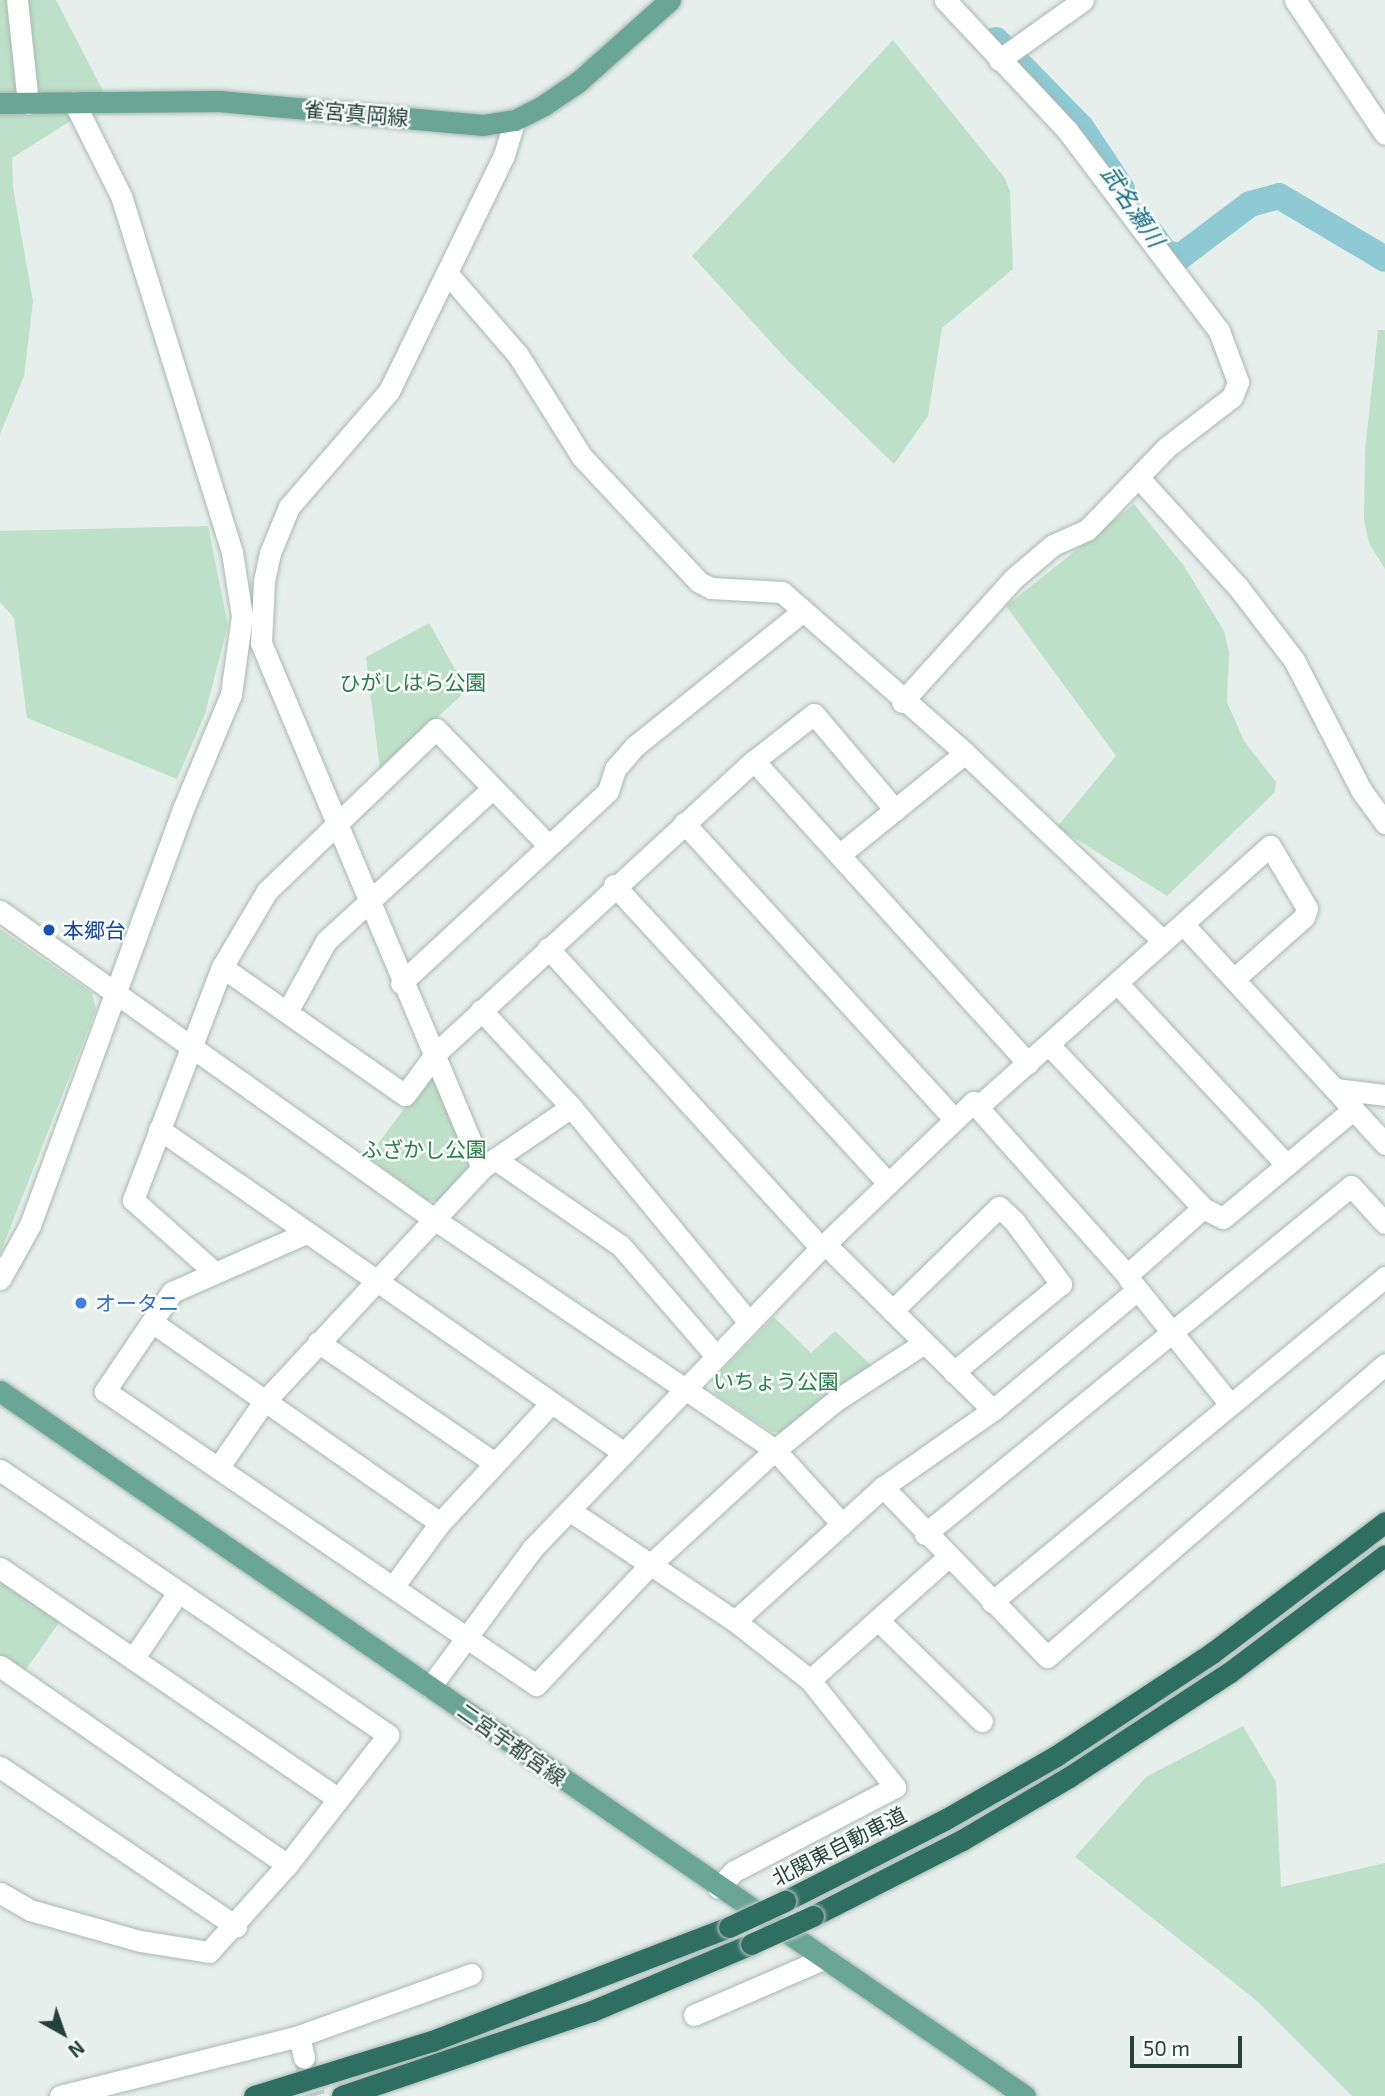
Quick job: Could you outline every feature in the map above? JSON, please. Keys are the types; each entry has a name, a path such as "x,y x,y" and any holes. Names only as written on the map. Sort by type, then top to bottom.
{"highway":[{"name":"北関東自動車道","path":"254,2096 432,2042 729,1927 946,1819 1056,1756 1212,1653 1385,1522"},
{"path":"342,2096 592,2011 813,1916 961,1840 1069,1777 1230,1672 1385,1555"}],"main road":[{"name":"雀宮真岡線","path":"0,103 219,101 483,125 515,120 578,82 670,0"},
{"name":"二宮宇都宮線","path":"0,1391 718,1888 1025,2096"}],"street":[{"path":"18,0 28,103"},
{"path":"902,702 1013,579 1052,545 1087,530 1167,447 1232,397 1238,382 1235,365 1219,331 1068,131 945,0"},
{"path":"999,60 1083,0"},
{"path":"1295,0 1385,134"},
{"path":"0,1279 30,1225 231,694 242,616 235,566 121,196 74,102"},
{"path":"515,120 504,155 389,391 307,482 289,507 270,553 261,643 338,821 401,983 489,1164 621,1246 716,1356"},
{"path":"447,273 518,355 589,465 699,582 711,588 782,592 902,702 965,753 1163,941"},
{"path":"1139,478 1238,587 1294,660 1361,790 1385,823"},
{"path":"235,566 252,565 270,553"},
{"path":"401,983 608,791 615,769 635,746 803,611"},
{"path":"222,967 405,1095 436,1053 614,885 754,761 814,715 895,810"},
{"path":"213,1271 133,1200 222,967 267,891 436,729 548,845"},
{"path":"839,855 965,753"},
{"path":"754,761 1028,1063"},
{"path":"287,1012 326,941 493,788"},
{"path":"684,823 954,1119"},
{"path":"430,1687 515,1570 624,1452 823,1246 954,1119 1049,1045 1270,846 1307,908 1304,917 1234,979"},
{"path":"614,885 888,1183"},
{"path":"0,911 434,1219 775,1450 842,1524"},
{"path":"1183,924 1385,1144"},
{"path":"548,948 823,1246 993,1410"},
{"path":"1117,982 1287,1165"},
{"path":"481,1010 571,1107 750,1322"},
{"path":"1049,1045 1203,1208 1223,1218 1354,1110"},
{"path":"1335,1089 1385,1095"},
{"path":"976,1103 1131,1283 1228,1403"},
{"path":"218,1468 263,1403 373,1281 489,1164 571,1107"},
{"path":"159,1129 304,1234 624,1452"},
{"path":"925,1534 1351,1186 1385,1223"},
{"path":"892,1311 999,1207 1014,1222 1061,1284 954,1372"},
{"path":"735,1620 883,1487 993,1410 1131,1283 1203,1208"},
{"path":"304,1234 213,1271 172,1293 105,1391 536,1685 651,1564 775,1450 835,1401 924,1343"},
{"path":"992,1602 1228,1403 1385,1278"},
{"path":"152,1322 263,1403 440,1523"},
{"path":"318,1342 493,1462"},
{"path":"883,1487 947,1558 1047,1657 1385,1364"},
{"path":"393,1587 440,1523 493,1462 551,1403"},
{"path":"0,1469 177,1594 388,1735 287,1865 236,1926 209,1952 140,1941 30,1910 0,1894"},
{"path":"569,1510 735,1620 810,1680 895,1787 734,1871 718,1888"},
{"path":"810,1680 947,1558"},
{"path":"0,1568 338,1799"},
{"path":"133,1659 177,1594"},
{"path":"878,1620 982,1721"},
{"path":"0,1666 287,1865"},
{"path":"0,1767 236,1926"},
{"path":"694,2015 825,1958"},
{"path":"60,2096 299,2036 471,1974"},
{"path":"299,2036 304,2057"}],"green space":[{"path":"0,0 56,0 103,91 102,101 12,158 13,188 33,301 24,376 0,434"},
{"path":"893,40 1004,177 1010,191 1013,269 942,328 928,416 894,464 790,363 692,256"},
{"path":"1378,330 1385,330 1385,569 1369,543 1364,520 1365,451"},
{"path":"1134,504 1184,566 1224,631 1229,652 1227,702 1244,741 1276,782 1275,792 1167,896 1057,827 1116,756 1006,606"},
{"path":"208,526 228,625 205,714 177,779 27,718 14,618 0,602 0,531"},
{"name":"ひがしはら公園","path":"429,623 467,690 380,771 366,657"},
{"path":"0,929 92,993 96,1009 0,1254"},
{"name":"ふざかし公園","path":"437,1073 470,1155 466,1174 440,1202 427,1200 368,1157 430,1074"},
{"name":"いちょう公園","path":"774,1317 811,1353 835,1331 874,1368 784,1433 772,1432 715,1394 712,1380"},
{"path":"0,1578 61,1620 22,1675 0,1660"},
{"path":"1243,1726 1276,1782 1281,1887 1385,1863 1385,2096 1352,2096 1256,2000 1075,1857 1146,1777"}],"waterway":[{"name":"武名瀬川","path":"996,40 1081,127 1122,189"},
{"name":"武名瀬川","path":"1151,233 1165,253 1181,256 1250,204 1279,196 1385,259"}],"tunnel":[{"path":"305,2062 315,2096"}],"place":[{"name":"本郷台","path":"49,930"},
{"name":"オータニ","path":"81,1303"}]}
